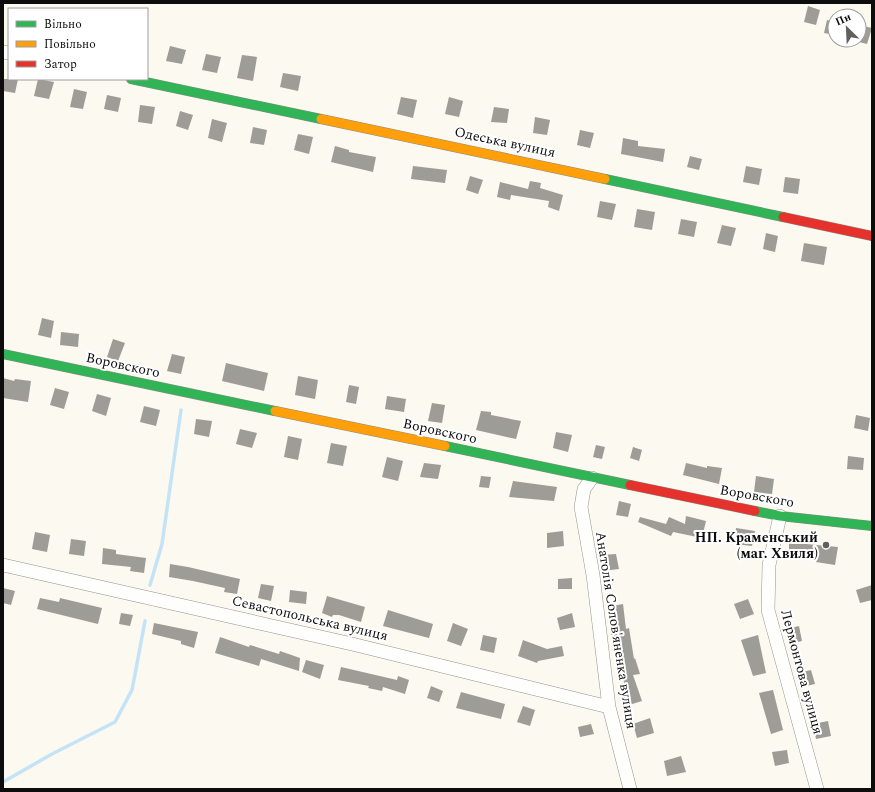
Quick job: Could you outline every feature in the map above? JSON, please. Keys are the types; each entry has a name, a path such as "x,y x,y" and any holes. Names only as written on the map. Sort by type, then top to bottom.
{"street":[{"name":"Одеська вулиця","path":"136,80 872,236"},
{"name":"Воровского","path":"3,354 780,516 872,526"},
{"name":"Анатолія Солов'яненка вулиця","path":"592,478 584,489 581,507 593,575 609,707 630,789"},
{"name":"Лермонтова вулиця","path":"780,516 769,565 768,610 817,789"},
{"name":"Севастопольська вулиця","path":"3,565 352,644 609,707"}],"building":[{"path":"808,6 820,10 816,25 804,22"},
{"path":"827,20 827,34 824,33"},
{"path":"867,27 872,28 867,44"},
{"path":"170,46 186,50 182,64 166,61"},
{"path":"206,54 221,57 217,73 202,70"},
{"path":"242,55 257,57 253,81 237,78"},
{"path":"283,73 301,76 298,91 280,87"},
{"path":"3,79 18,80 15,93 3,91"},
{"path":"38,80 54,82 49,99 34,96"},
{"path":"74,89 87,92 83,109 70,107"},
{"path":"107,95 121,98 118,112 104,109"},
{"path":"401,97 417,100 413,118 397,114"},
{"path":"449,97 463,101 459,117 445,114"},
{"path":"140,105 155,107 152,124 138,122"},
{"path":"494,107 509,109 507,123 491,122"},
{"path":"180,111 193,115 188,130 176,126"},
{"path":"535,117 550,120 547,135 533,133"},
{"path":"212,119 227,123 222,142 208,138"},
{"path":"253,127 267,130 264,145 250,143"},
{"path":"580,130 594,133 590,148 577,145"},
{"path":"298,134 313,137 309,154 294,150"},
{"path":"623,138 638,141 638,146 665,149 663,162 621,154"},
{"path":"335,146 349,150 349,152 376,157 373,172 331,162"},
{"path":"690,156 702,159 699,170 687,167"},
{"path":"413,166 447,170 445,183 411,179"},
{"path":"746,166 762,169 759,185 743,182"},
{"path":"470,176 483,180 478,194 466,190"},
{"path":"785,177 800,179 798,194 783,192"},
{"path":"530,181 541,183 540,188 563,195 559,211 548,207 549,201 511,195 510,200 497,197 500,182 528,189"},
{"path":"600,201 616,204 612,220 597,217"},
{"path":"637,209 655,212 652,230 634,227"},
{"path":"681,219 697,222 694,237 678,234"},
{"path":"722,225 736,228 731,246 717,243"},
{"path":"766,233 778,236 775,252 763,249"},
{"path":"804,243 827,247 824,265 801,261"},
{"path":"42,318 54,321 51,338 38,335"},
{"path":"61,332 79,334 78,347 60,345"},
{"path":"113,339 125,343 118,361 107,357"},
{"path":"172,354 185,357 181,374 167,371"},
{"path":"226,363 268,373 264,391 222,381"},
{"path":"298,376 318,380 315,399 295,395"},
{"path":"3,378 14,381 15,379 31,381 28,402 3,398"},
{"path":"349,385 359,387 356,404 346,402"},
{"path":"55,388 69,392 64,409 50,405"},
{"path":"97,394 111,398 106,416 92,411"},
{"path":"387,396 406,399 404,412 385,409"},
{"path":"432,403 445,405 442,423 428,421"},
{"path":"144,406 160,410 156,426 140,422"},
{"path":"481,411 491,412 491,415 521,421 516,439 476,430"},
{"path":"856,415 870,418 868,431 854,428"},
{"path":"196,419 212,421 209,437 194,434"},
{"path":"240,429 257,433 252,448 236,444"},
{"path":"556,432 572,435 568,452 553,448"},
{"path":"288,436 302,439 298,460 284,457"},
{"path":"331,443 347,446 343,466 327,463"},
{"path":"596,445 605,447 602,459 593,457"},
{"path":"633,447 642,450 639,461 630,458"},
{"path":"848,456 864,458 863,470 847,469"},
{"path":"387,457 403,461 398,481 382,477"},
{"path":"424,463 441,465 438,479 420,477"},
{"path":"686,463 707,468 707,466 722,468 719,484 683,475"},
{"path":"481,476 491,477 489,488 479,487"},
{"path":"756,476 774,479 772,494 754,492"},
{"path":"513,481 557,487 554,501 509,497"},
{"path":"619,501 631,504 628,517 616,515"},
{"path":"686,516 706,521 702,538 673,532 671,536 638,522 640,517 666,524 669,517 685,524"},
{"path":"736,528 755,531 752,546 734,544"},
{"path":"563,531 564,546 547,548 547,533"},
{"path":"35,532 50,535 47,552 32,549"},
{"path":"71,539 86,541 84,556 69,554"},
{"path":"789,539 806,542 806,544 838,547 835,565 816,562 817,556 789,552"},
{"path":"103,548 116,550 116,554 146,558 144,573 130,571 131,567 102,564"},
{"path":"616,554 619,569 603,571 602,555"},
{"path":"170,564 240,579 237,594 224,592 225,588 169,577"},
{"path":"572,578 572,589 558,589 558,579"},
{"path":"261,584 274,586 271,601 258,598"},
{"path":"872,585 872,600 860,603 856,590"},
{"path":"3,588 15,591 11,605 3,603"},
{"path":"290,590 307,592 306,604 289,602"},
{"path":"327,596 365,607 361,622 339,615 333,615 332,617 322,613"},
{"path":"40,598 59,602 60,598 102,608 98,624 37,609"},
{"path":"748,599 754,614 740,619 734,604"},
{"path":"623,604 626,629 629,628 634,659 635,658 640,674 633,675 642,701 629,705 616,647 613,647 607,607"},
{"path":"388,610 433,624 429,638 383,626"},
{"path":"121,613 133,615 130,626 119,624"},
{"path":"572,613 575,627 560,630 557,618"},
{"path":"154,623 198,632 194,648 181,644 181,641 152,634"},
{"path":"453,623 468,629 461,646 447,641"},
{"path":"799,626 802,641 790,644 786,629"},
{"path":"483,635 497,638 494,653 480,650"},
{"path":"758,635 766,673 753,676 741,640"},
{"path":"220,637 249,647 250,645 279,654 280,651 300,658 299,671 261,659 259,666 215,653"},
{"path":"523,640 547,649 562,646 564,656 538,661 537,663 518,656"},
{"path":"306,660 324,665 320,679 302,672"},
{"path":"341,667 397,680 398,676 409,680 405,694 383,687 382,691 368,688 369,686 338,680"},
{"path":"811,670 815,684 802,687 798,673"},
{"path":"431,686 443,691 439,702 427,698"},
{"path":"773,690 783,730 771,734 759,693"},
{"path":"461,692 505,704 501,719 456,708"},
{"path":"523,706 535,710 530,726 517,722"},
{"path":"650,718 654,733 637,738 633,724"},
{"path":"828,721 831,736 816,739 813,724"},
{"path":"591,724 594,734 580,737 578,727"},
{"path":"787,750 789,763 775,766 772,752"},
{"path":"681,756 686,772 667,776 664,761"}],"waterway":[{"path":"150,585 162,544 181,410"},
{"path":"3,782 52,754 115,722 132,690 145,621"}],"traffic: fast":[{"path":"136,80 321,119"},
{"path":"605,179 783,217"},
{"path":"3,354 275,411"},
{"path":"445,446 630,485"},
{"path":"755,511 780,516 872,526"}],"traffic: slow":[{"path":"321,119 605,179"},
{"path":"275,411 445,446"}],"traffic: jam":[{"path":"783,217 872,236"},
{"path":"630,485 755,511"}],"place":[{"name":"НП. Краменський (маг. Хвиля)","path":"826,545"}]}
